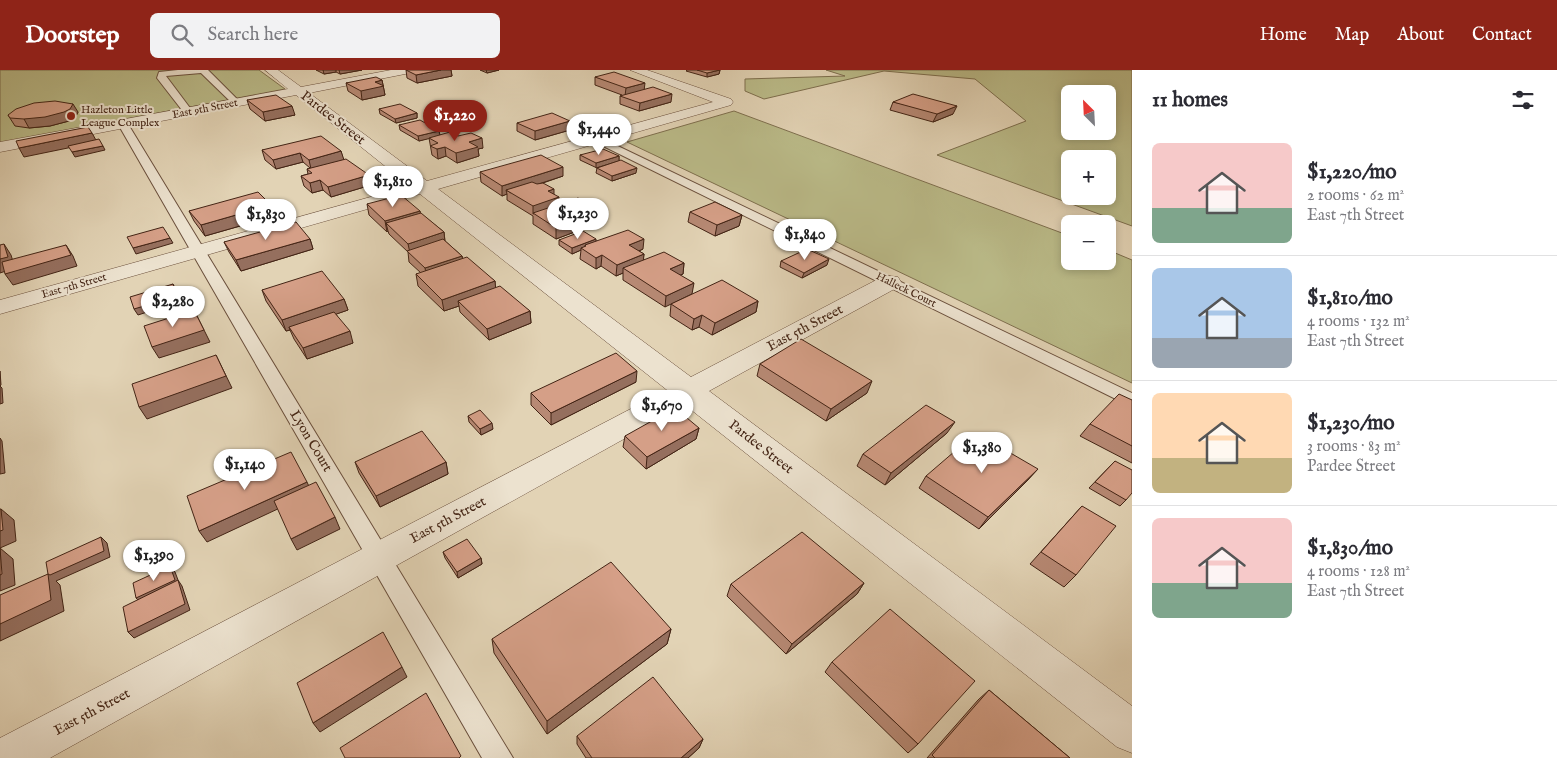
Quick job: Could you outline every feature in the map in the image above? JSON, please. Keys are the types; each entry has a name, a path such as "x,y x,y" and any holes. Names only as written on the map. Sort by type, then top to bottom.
{"street":[{"name":"Pardee Street","path":"271,70 1132,732"},
{"name":"East 9th Street","path":"0,147 410,70"},
{"name":"East 7th Street","path":"0,307 599,140 726,102 636,70"},
{"name":"East 5th Street","path":"7,758 890,282"}],"lane":[{"path":"188,112 161,78 162,74 203,70 237,103"},
{"name":"Lyon Court","path":"124,124 498,758"},
{"name":"Halleck Court","path":"599,140 1132,401"}],"green space":[{"name":"Hazleton Little League Complex","path":"0,70 259,70 285,89 0,143"},
{"path":"826,70 1132,70 1132,226 1116,220 1116,215 1102,215 1074,205 1116,205 1116,150 1061,150 1061,200 937,155 1026,121 975,79 884,71 764,99 745,91 745,79 845,76"},
{"path":"734,111 1061,233 1061,270 1116,270 1116,253 1132,260 1132,383 627,142"}],"building":[{"path":"406,70 441,70 416,75"},
{"path":"697,70 720,70 707,73"},
{"path":"614,72 645,83 626,88 595,77"},
{"path":"376,77 382,80 375,82 384,86 361,91 346,83"},
{"path":"653,87 672,94 640,103 620,96"},
{"path":"913,94 957,106 937,114 893,102"},
{"path":"276,95 292,106 263,112 247,100"},
{"path":"55,101 73,104 70,109 64,112 45,117 24,119 10,118 8,115 16,109 34,103"},
{"path":"400,104 417,113 395,119 379,109"},
{"path":"552,113 570,121 535,131 517,123"},
{"path":"420,120 439,131 418,136 399,125"},
{"path":"88,127 92,133 19,148 16,141"},
{"path":"450,132 458,136 471,133 482,138 469,142 478,147 456,153 445,147 437,149 430,146 438,143 429,138"},
{"path":"321,136 341,151 309,160 300,153 273,160 262,150"},
{"path":"99,139 103,146 72,152 68,146"},
{"path":"603,149 619,156 596,163 580,155"},
{"path":"541,155 563,167 502,186 480,172"},
{"path":"346,159 369,175 328,187 320,180 310,183 301,176 312,173 307,169"},
{"path":"621,160 637,168 612,176 597,168"},
{"path":"532,182 537,184 543,183 554,189 548,191 559,197 533,206 506,190"},
{"path":"258,192 271,205 201,225 189,211"},
{"path":"401,195 420,211 385,221 367,204"},
{"path":"578,198 602,212 556,228 533,213"},
{"path":"715,202 742,215 717,225 690,212"},
{"path":"421,213 444,232 408,244 386,223"},
{"path":"296,222 310,239 236,260 224,242"},
{"path":"163,227 170,238 133,248 127,237"},
{"path":"628,230 644,239 629,245 644,254 617,265 602,255 596,258 581,248 585,245"},
{"path":"583,231 596,239 572,248 559,240"},
{"path":"443,239 462,256 425,268 407,251"},
{"path":"4,244 8,257 0,259 0,245"},
{"path":"66,245 71,255 5,274 2,262"},
{"path":"807,249 829,259 804,273 781,261"},
{"path":"664,252 684,263 670,269 694,283 666,296 623,268"},
{"path":"467,257 495,281 442,300 416,274"},
{"path":"322,271 344,299 282,320 262,290"},
{"path":"722,280 758,301 715,323 702,315 694,319 671,304"},
{"path":"173,284 178,296 134,309 130,297"},
{"path":"500,286 530,311 487,329 458,301"},
{"path":"194,310 204,330 152,347 144,326"},
{"path":"334,312 350,331 303,348 289,327"},
{"path":"801,339 872,381 831,409 760,364"},
{"path":"616,353 637,371 551,413 531,393"},
{"path":"216,355 226,376 139,407 132,384"},
{"path":"1119,394 1132,400 1132,446 1090,424"},
{"path":"926,405 955,422 891,473 863,454"},
{"path":"675,408 699,428 647,457 625,436"},
{"path":"480,410 492,423 480,429 468,416"},
{"path":"422,431 446,462 376,496 355,462"},
{"path":"976,433 1038,469 988,517 926,476"},
{"path":"291,452 307,482 199,531 187,496"},
{"path":"1115,461 1132,470 1132,493 1126,500 1095,482"},
{"path":"316,482 335,517 291,539 274,501"},
{"path":"1082,506 1116,526 1076,575 1041,552"},
{"path":"0,509 3,530 0,531"},
{"path":"802,532 864,583 792,644 731,584"},
{"path":"101,537 104,551 50,575 48,574 46,562"},
{"path":"467,539 481,558 457,572 443,552"},
{"path":"0,548 2,574 0,575"},
{"path":"611,562 671,629 547,721 492,639"},
{"path":"170,566 175,580 136,598 133,583"},
{"path":"48,574 51,600 0,624 0,595"},
{"path":"178,580 185,604 128,632 123,607"},
{"path":"890,609 975,681 918,744 832,662"},
{"path":"383,632 402,667 313,723 297,683"},
{"path":"653,677 703,739 681,758 592,758 577,736"},
{"path":"989,690 1070,758 935,758 932,755"},
{"path":"426,693 461,756 459,758 345,758 340,748"}],"place":[{"name":"Hazleton Little League Complex","path":"71,116"}]}
